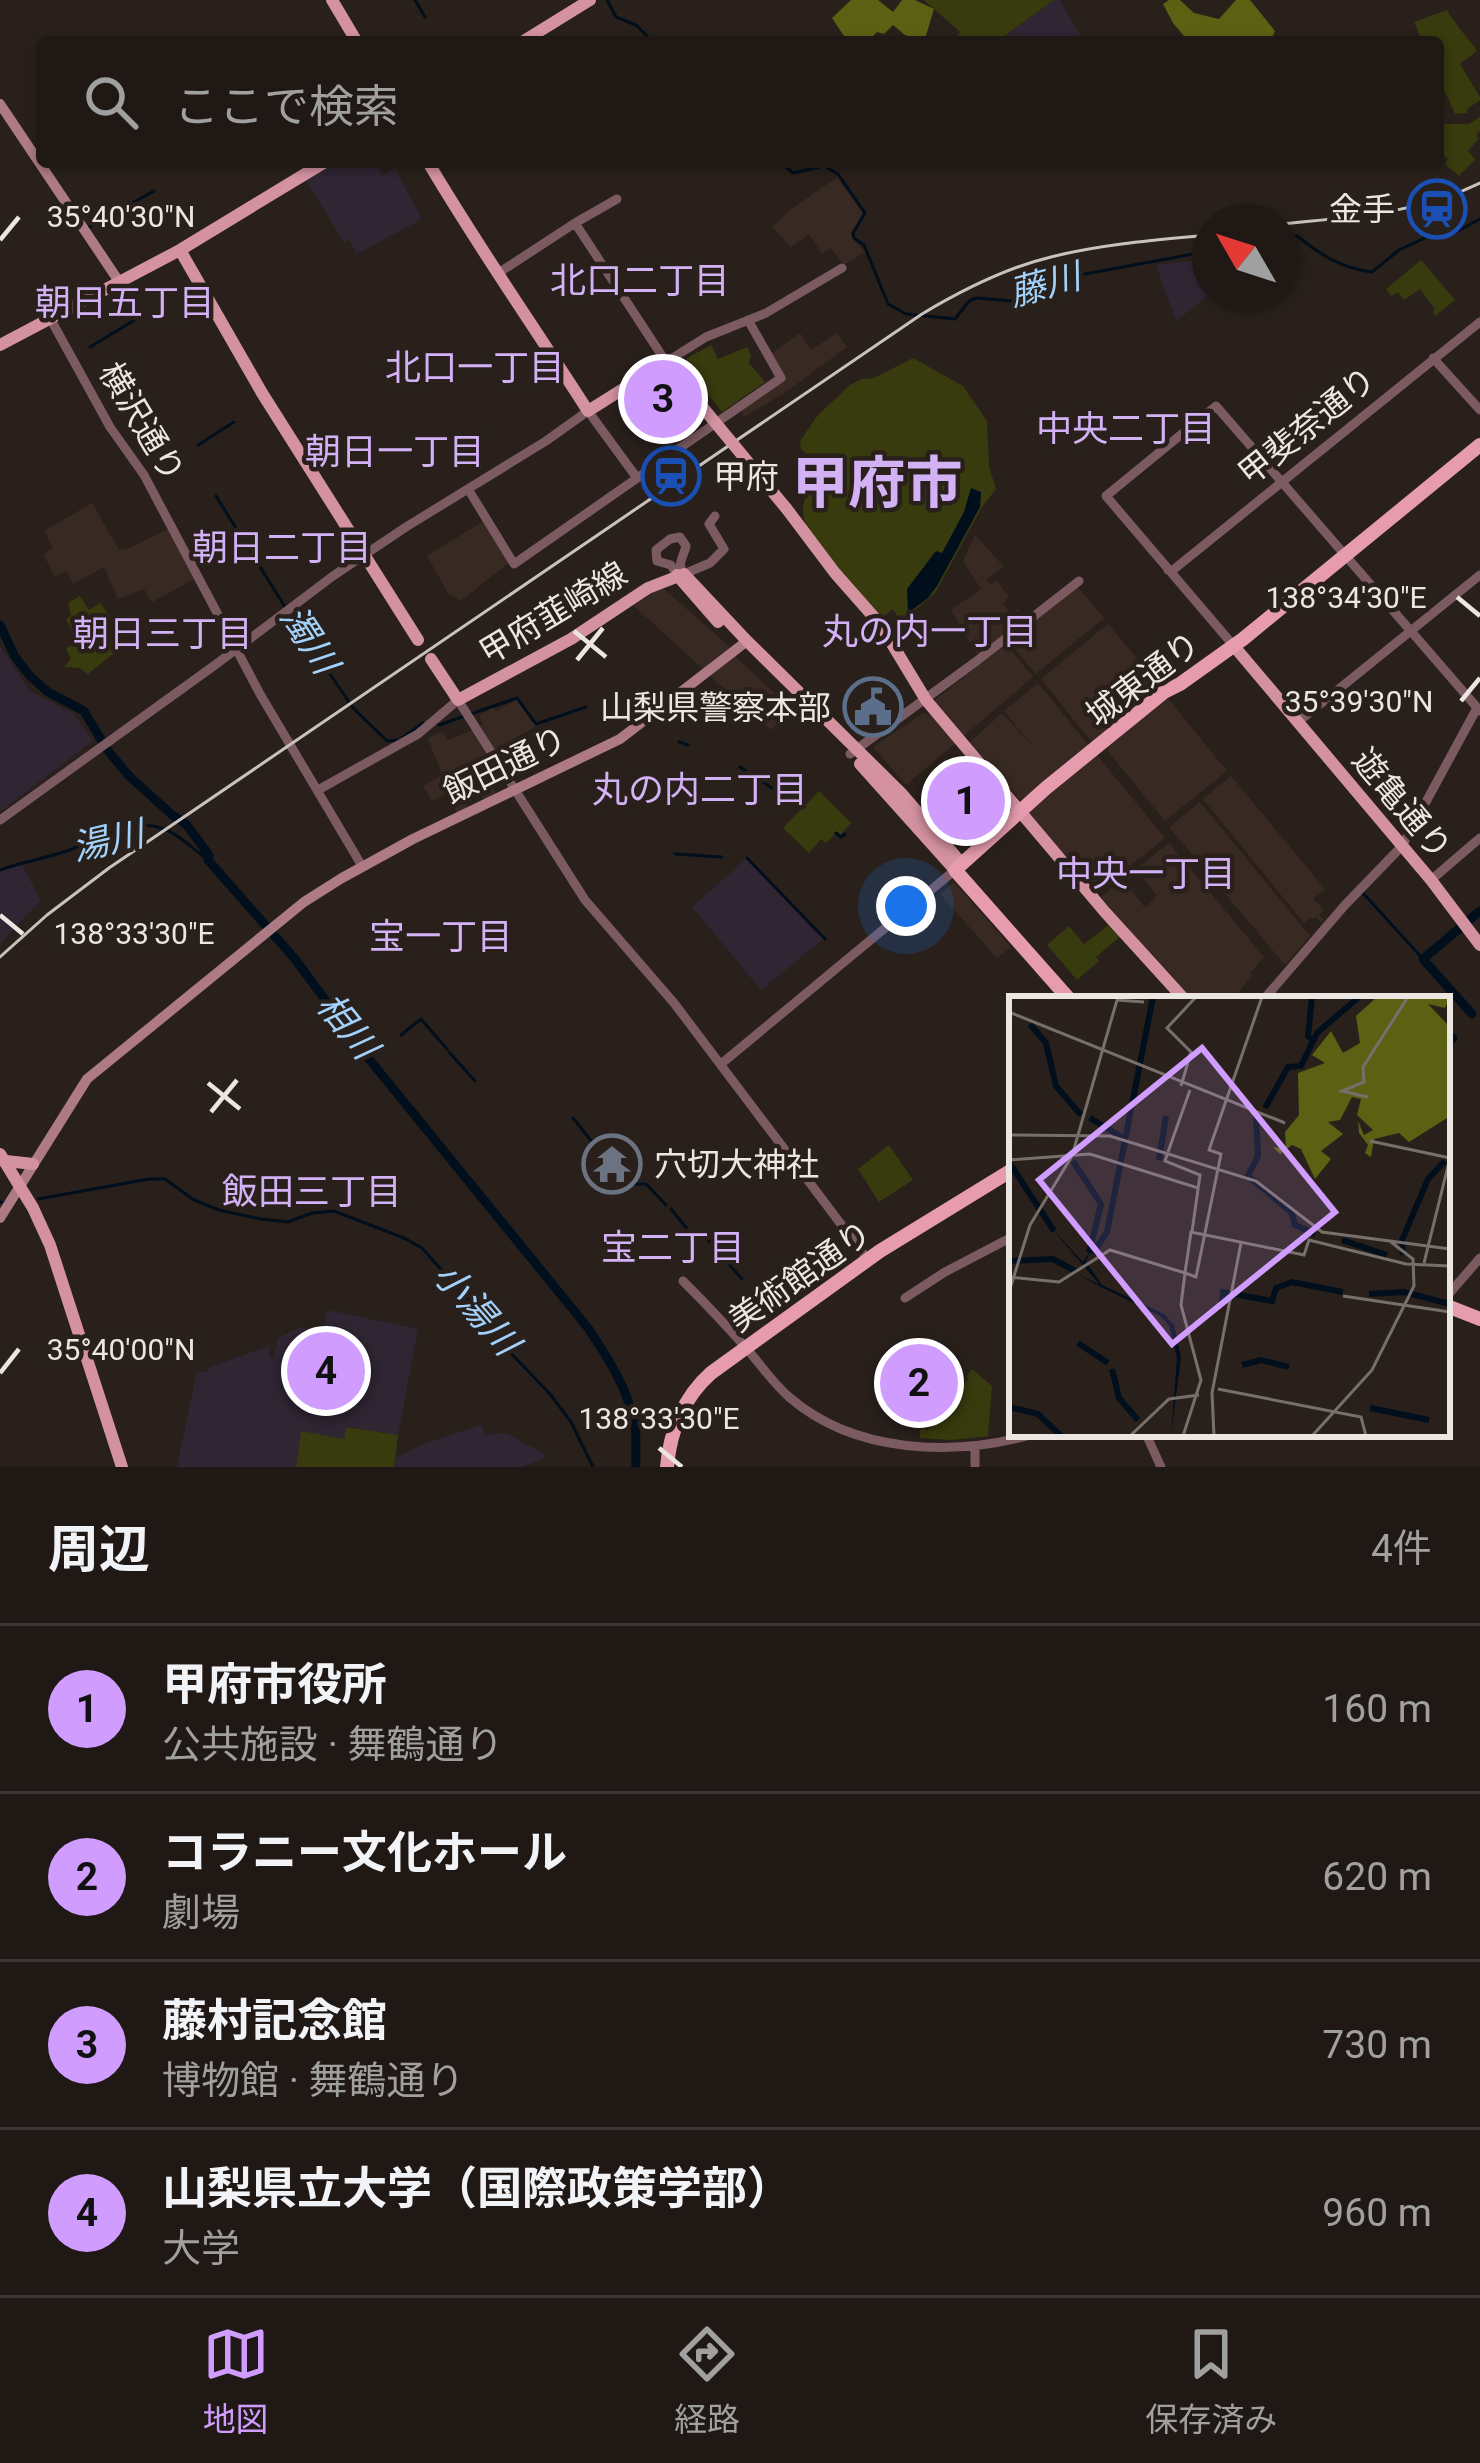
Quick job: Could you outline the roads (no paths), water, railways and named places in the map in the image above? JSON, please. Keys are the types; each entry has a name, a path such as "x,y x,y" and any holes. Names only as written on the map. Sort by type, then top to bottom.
{"highway":[{"name":"城東通り","path":"958,867 1164,692 1345,557 1480,445"},
{"path":"958,867 1066,996"},
{"path":"958,867 1077,996"},
{"name":"美術館通り","path":"667,1467 676,1425 704,1379 868,1259 1009,1172"},
{"path":"1450,1307 1480,1319"}],"main road":[{"path":"332,0 353,36"},
{"path":"532,36 590,0"},
{"path":"0,104 36,159"},
{"path":"42,168 120,283"},
{"path":"0,345 180,250 315,168"},
{"path":"432,168 588,412 668,365 880,624 926,700 1181,996"},
{"path":"180,250 262,394 418,640"},
{"path":"677,571 958,867"},
{"name":"甲府韮崎線","path":"458,700 572,639 677,571"},
{"name":"飯田通り","path":"33,1165 90,1076 304,902 362,866 620,739 744,643"},
{"name":"遊亀通り","path":"1233,644 1480,944"},
{"path":"430,658 458,700"},
{"path":"0,1218 33,1165 2,1159"},
{"path":"2,1159 48,1259 119,1467"}],"street":[{"path":"500,272 617,199"},
{"path":"574,223 668,365 706,337 766,313 842,268"},
{"name":"横沢通り","path":"51,320 110,427 144,475 236,649 362,866"},
{"path":"468,489 514,564 781,378 748,320"},
{"name":"甲斐奈通り","path":"1168,570 1480,322"},
{"path":"1433,358 1480,410"},
{"path":"1233,644 1106,496 1216,406 1479,709 1402,846 1267,996"},
{"path":"0,816 364,554 588,412 643,474"},
{"path":"677,571 686,546 680,537 658,547 657,561 677,571 710,563 724,550 709,524 715,516"},
{"path":"677,571 682,554"},
{"path":"1298,722 1480,575"},
{"path":"853,752 1078,581"},
{"path":"318,790 418,734 458,700 585,900 662,988 868,1259"},
{"path":"1431,880 1480,838"},
{"path":"721,1064 958,867"},
{"path":"905,1298 1009,1239"},
{"path":"1450,1293 1480,1258"},
{"path":"683,1281 785,1393 831,1425 889,1443 975,1446 1019,1437"},
{"path":"1147,1437 1161,1467"},
{"path":"975,1446 975,1467"}],"water":[{"path":"971,488 981,492 980,507 937,586 908,613 907,589 936,551 942,553"}],"waterway":[{"path":"415,0 425,17"},
{"name":"藤川","path":"607,0 616,17 636,25 647,36"},
{"name":"藤川","path":"787,168 793,173 815,168"},
{"name":"藤川","path":"828,168 838,174 865,213 854,238 864,245 888,304 906,314 955,319 976,298 1013,301 1052,280 1192,254"},
{"path":"89,227 154,191"},
{"name":"藤川","path":"1300,238 1332,260 1372,272 1399,250 1480,219"},
{"path":"90,347 138,318 122,289"},
{"path":"198,445 234,422"},
{"name":"濁川","path":"216,496 285,607"},
{"name":"濁川","path":"290,615 353,708 387,741 399,740 423,723"},
{"name":"相川","path":"0,625 31,677 84,711 128,775 186,824 208,860 295,959 369,1059 588,1328 628,1400 635,1427 636,1467"},
{"name":"濁川","path":"439,725 517,698 536,724 586,707"},
{"name":"濁川","path":"611,717 630,724"},
{"path":"679,742 688,745"},
{"name":"濁川","path":"740,767 796,804"},
{"name":"湯川","path":"0,870 144,825 168,831 208,860"},
{"path":"836,833 845,834"},
{"path":"675,854 722,857"},
{"path":"747,858 825,939"},
{"path":"1362,892 1423,959"},
{"name":"濁川","path":"1472,1014 1423,959 1480,911"},
{"path":"401,1035 421,1019 447,1049"},
{"path":"449,1052 475,1081"},
{"path":"573,1118 597,1148 592,1171 646,1184 666,1205"},
{"name":"小湯川","path":"38,1199 165,1179 194,1200 219,1210 288,1222 334,1211 404,1238 422,1248 475,1308 482,1323 550,1394 571,1422 593,1467"},
{"path":"671,1209 688,1230 700,1231 742,1279"}],"railway":[{"path":"1300,222 1408,208 1480,183"},
{"path":"0,957 109,868 922,314 984,281 1034,262 1110,246 1192,237"}],"place":[{"name":"金手","path":"1437,209"},
{"name":"藤村記念館","path":"663,399"},
{"name":"甲府","path":"671,476"},
{"name":"山梨県警察本部","path":"873,707"},
{"name":"甲府市役所","path":"966,801"},
{"name":"穴切大神社","path":"612,1164"},
{"name":"山梨県立大学（国際政策学部）","path":"326,1371"},
{"name":"コラニー文化ホール","path":"919,1383"}],"district":[{"name":"北口二丁目","path":"640,281"},
{"name":"朝日五丁目","path":"125,303"},
{"name":"北口一丁目","path":"475,368"},
{"name":"中央二丁目","path":"1126,429"},
{"name":"朝日一丁目","path":"395,452"},
{"name":"甲府市","path":"877,483"},
{"name":"朝日二丁目","path":"282,548"},
{"name":"丸の内一丁目","path":"930,632"},
{"name":"朝日三丁目","path":"163,634"},
{"name":"丸の内二丁目","path":"700,790"},
{"name":"中央一丁目","path":"1146,874"},
{"name":"宝一丁目","path":"441,937"},
{"name":"飯田三丁目","path":"312,1192"},
{"name":"宝二丁目","path":"673,1248"}]}
